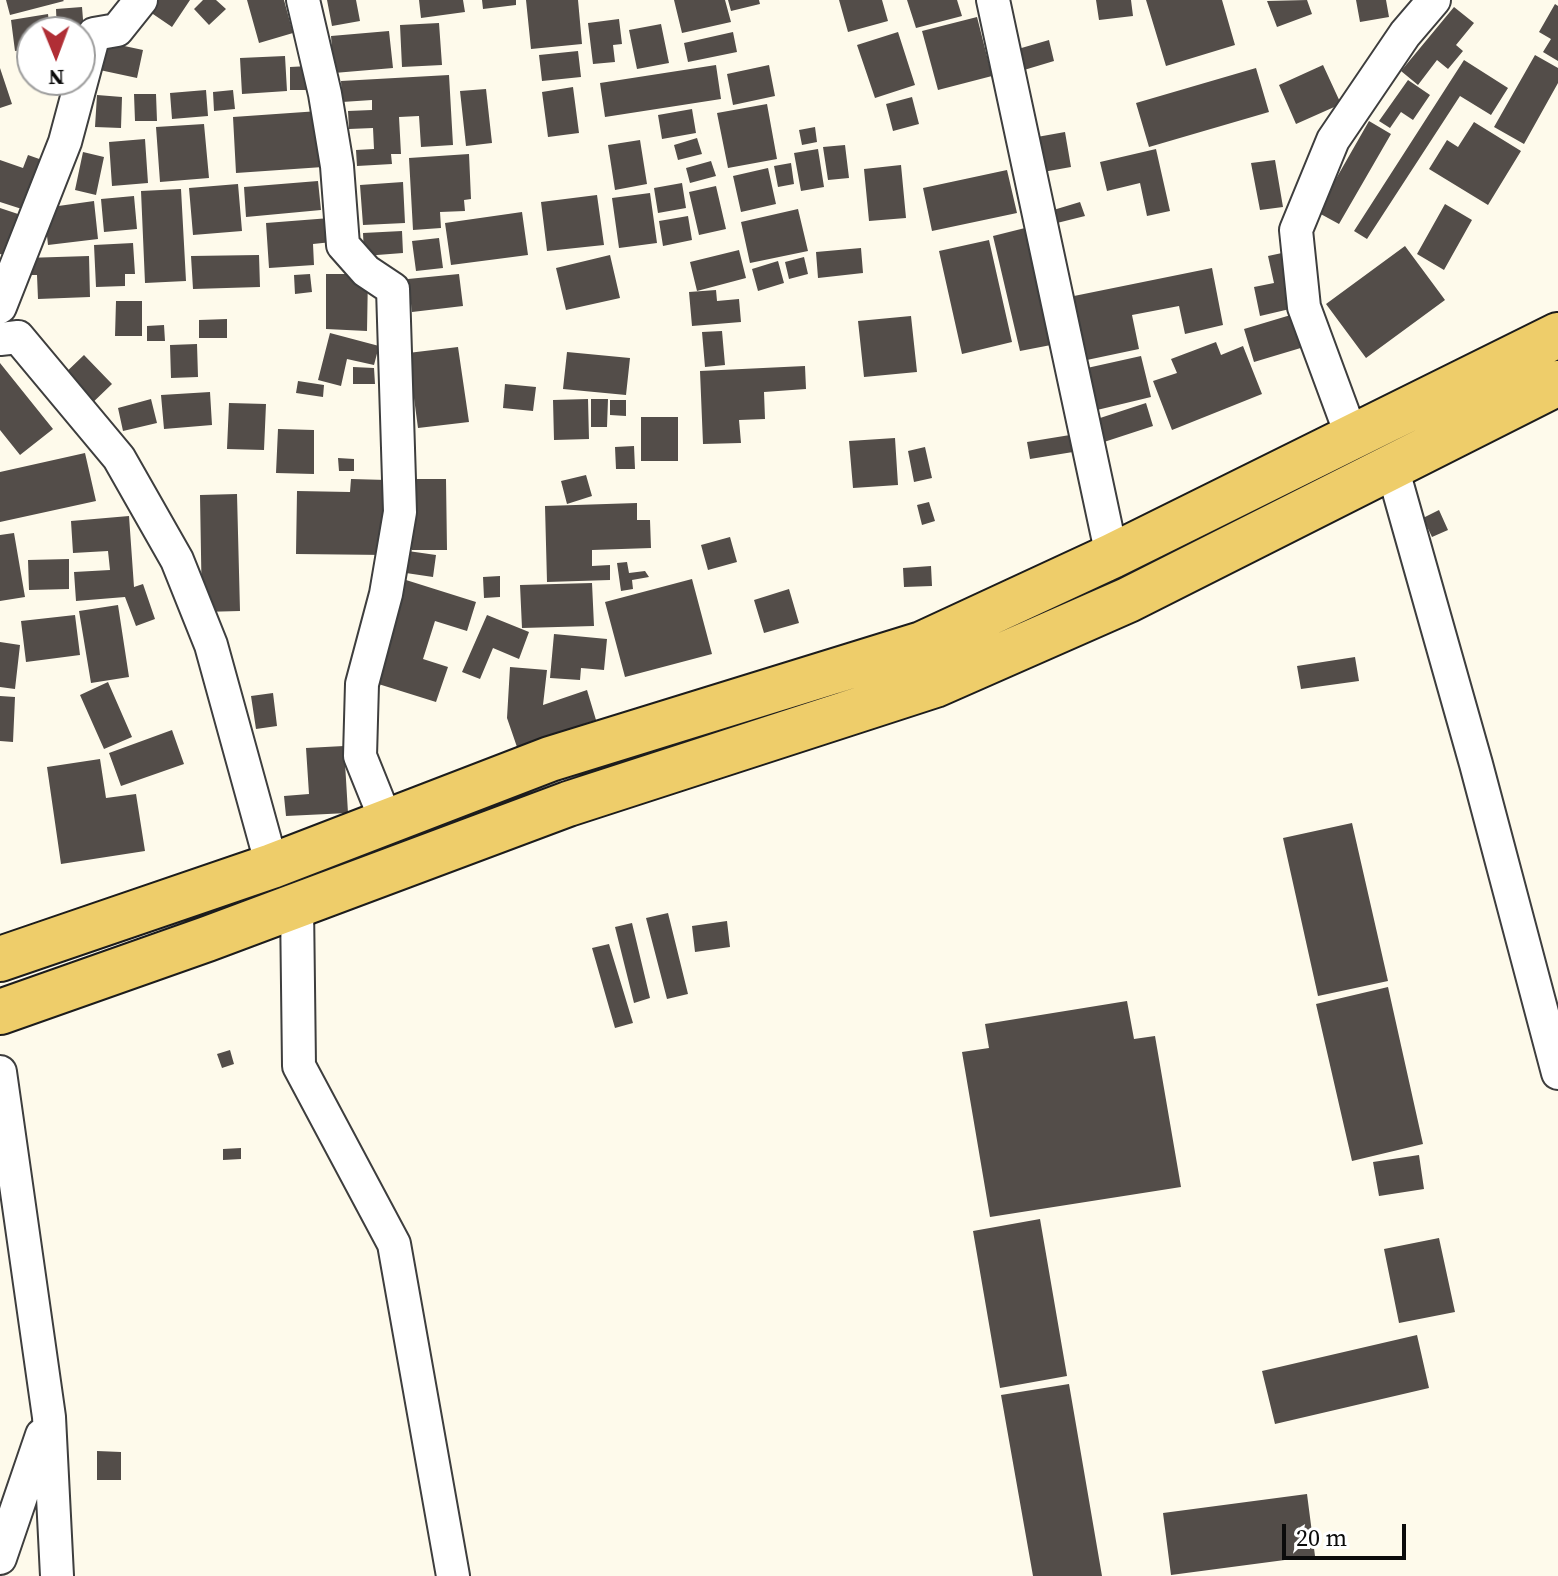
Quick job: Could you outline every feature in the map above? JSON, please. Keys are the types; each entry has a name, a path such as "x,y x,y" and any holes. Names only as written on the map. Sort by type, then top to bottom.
{"main road":[{"path":"0,959 272,866 550,759 922,644 1112,556 1557,336"},
{"path":"0,1012 568,804 935,685 1128,600 1558,383"}],"street":[{"path":"0,307 65,142 94,34 117,30 141,0"},
{"path":"303,0 325,94 337,166 343,245 366,271 393,289 400,512 386,594 362,684 360,756 387,823"},
{"path":"993,0 1112,556"},
{"path":"1352,437 1304,307 1296,230 1333,140 1405,34 1434,0"},
{"path":"0,339 18,337 119,458 177,560 211,645 272,866"},
{"path":"1392,467 1476,764 1558,1073"},
{"path":"297,905 299,1066 394,1244 453,1576"},
{"path":"0,1072 49,1417 57,1576"},
{"path":"0,1558 49,1417"}],"building":[{"path":"6,0 63,0 64,1 10,15"},
{"path":"159,0 190,0 172,27 150,12"},
{"path":"203,0 216,0 226,9 209,25 194,9"},
{"path":"247,0 284,0 293,33 259,43"},
{"path":"327,0 356,0 360,21 332,26"},
{"path":"419,0 463,0 465,12 421,18"},
{"path":"482,0 516,0 516,5 483,9"},
{"path":"526,0 578,0 582,44 531,49"},
{"path":"674,0 725,0 731,22 682,33"},
{"path":"728,0 759,0 760,4 731,11"},
{"path":"839,0 882,0 888,21 848,32"},
{"path":"907,0 957,0 962,16 916,28"},
{"path":"1096,0 1131,0 1133,16 1099,20"},
{"path":"1146,0 1222,0 1235,45 1166,66"},
{"path":"1307,0 1312,14 1277,27 1267,1"},
{"path":"1356,0 1386,0 1389,17 1360,22"},
{"path":"1555,4 1558,6 1558,61 1543,52 1551,39 1539,32"},
{"path":"82,7 83,16 56,16 56,9"},
{"path":"1454,7 1474,23 1456,45 1463,51 1448,69 1437,60 1418,85 1401,71"},
{"path":"977,17 992,76 938,90 922,31"},
{"path":"16,19 16,51 15,51 11,20"},
{"path":"619,19 622,44 613,45 615,62 593,64 588,23"},
{"path":"439,23 442,65 402,67 400,25"},
{"path":"661,24 669,63 637,69 629,30"},
{"path":"389,31 393,68 334,73 331,36"},
{"path":"733,32 737,52 688,62 684,43"},
{"path":"898,32 915,85 875,98 857,45"},
{"path":"1049,40 1054,61 1024,70 1018,49"},
{"path":"101,41 143,50 137,78 96,69"},
{"path":"578,51 581,77 542,81 539,55"},
{"path":"1535,55 1558,68 1558,83 1524,144 1494,127"},
{"path":"285,56 287,91 242,94 240,58"},
{"path":"1464,60 1508,88 1491,115 1460,96 1367,239 1354,231"},
{"path":"716,65 721,99 605,117 600,83"},
{"path":"769,65 775,96 733,105 727,74"},
{"path":"1323,65 1341,104 1296,124 1279,85"},
{"path":"309,66 309,90 290,90 290,67"},
{"path":"0,68 12,104 0,108"},
{"path":"1256,68 1269,112 1149,147 1136,103"},
{"path":"449,75 453,145 421,147 419,116 399,117 401,154 391,154 392,164 357,166 356,150 374,149 373,128 349,129 348,111 372,110 372,100 342,102 341,81"},
{"path":"1408,80 1430,95 1413,120 1401,112 1390,128 1379,121"},
{"path":"573,87 579,133 548,137 542,92"},
{"path":"486,89 492,143 466,146 460,91"},
{"path":"206,90 208,116 172,119 170,93"},
{"path":"233,90 235,109 214,111 213,92"},
{"path":"134,94 156,94 157,121 135,121"},
{"path":"97,95 122,97 121,128 95,127"},
{"path":"912,97 919,124 893,131 886,104"},
{"path":"767,104 777,159 728,168 717,113"},
{"path":"692,109 696,133 662,139 658,115"},
{"path":"319,111 323,167 236,173 233,117"},
{"path":"1369,121 1391,134 1339,224 1317,212"},
{"path":"1474,122 1521,151 1488,205 1429,169 1447,140 1458,147"},
{"path":"204,124 209,178 160,182 156,127"},
{"path":"815,127 817,142 802,145 799,130"},
{"path":"1065,132 1071,167 1043,172 1037,137"},
{"path":"697,138 702,154 678,160 674,145"},
{"path":"145,139 148,183 112,186 109,142"},
{"path":"640,140 647,184 615,190 608,145"},
{"path":"845,145 849,178 828,180 823,147"},
{"path":"818,149 824,187 801,191 794,153"},
{"path":"1156,149 1170,211 1147,216 1140,183 1107,191 1100,162"},
{"path":"83,152 104,157 96,195 75,190"},
{"path":"469,154 471,199 464,200 465,211 440,212 441,228 413,230 409,158"},
{"path":"28,155 45,161 28,211 0,202 0,160 23,168"},
{"path":"1275,160 1283,207 1260,210 1251,163"},
{"path":"711,161 716,176 690,183 686,168"},
{"path":"791,163 794,184 778,187 774,166"},
{"path":"901,165 906,218 869,221 864,169"},
{"path":"768,168 776,204 741,212 733,176"},
{"path":"1007,170 1017,213 932,231 923,188"},
{"path":"318,181 321,210 246,217 244,187"},
{"path":"403,182 405,223 363,225 360,185"},
{"path":"682,183 686,208 658,213 654,188"},
{"path":"238,184 242,231 193,235 189,188"},
{"path":"716,186 726,229 699,235 689,192"},
{"path":"181,189 186,281 145,283 141,191"},
{"path":"650,193 657,243 619,248 612,198"},
{"path":"597,195 604,245 547,251 541,202"},
{"path":"134,196 137,229 104,232 101,199"},
{"path":"94,201 98,239 48,245 44,208"},
{"path":"1080,202 1085,216 1053,224 1050,211"},
{"path":"1445,204 1472,220 1444,270 1417,254"},
{"path":"0,208 24,216 10,257 0,254"},
{"path":"798,209 808,251 750,263 741,222"},
{"path":"522,212 528,255 451,265 445,223"},
{"path":"688,216 692,240 663,246 659,221"},
{"path":"330,218 332,242 313,244 314,265 269,268 266,223"},
{"path":"1025,228 1051,345 1020,351 993,236"},
{"path":"402,231 403,253 364,256 363,233"},
{"path":"439,238 443,268 416,271 412,241"},
{"path":"989,240 1012,342 962,354 939,251"},
{"path":"133,243 135,274 125,274 125,286 96,287 94,245"},
{"path":"1405,246 1445,300 1366,358 1326,304"},
{"path":"861,248 863,273 818,278 816,252"},
{"path":"739,250 746,278 697,291 690,262"},
{"path":"1282,253 1294,308 1260,316 1254,287 1274,283 1268,256"},
{"path":"259,255 260,287 193,289 191,256"},
{"path":"610,255 620,298 566,310 556,268"},
{"path":"89,256 90,297 38,299 37,275 25,275 25,258"},
{"path":"804,257 808,274 789,279 785,262"},
{"path":"778,261 784,283 758,291 752,269"},
{"path":"1212,268 1223,325 1185,334 1179,306 1132,315 1139,349 1082,361 1069,297"},
{"path":"310,274 312,292 295,294 294,275"},
{"path":"326,274 368,274 367,331 326,329"},
{"path":"459,274 463,306 412,312 408,279"},
{"path":"716,290 717,301 739,299 741,322 692,326 689,292"},
{"path":"116,301 142,301 142,336 115,336"},
{"path":"1294,314 1304,347 1254,362 1244,329"},
{"path":"911,316 917,372 864,377 858,321"},
{"path":"227,319 227,338 199,338 199,320"},
{"path":"164,325 165,341 147,341 147,326"},
{"path":"722,331 725,365 705,367 702,332"},
{"path":"330,333 379,346 374,365 347,359 341,386 318,380"},
{"path":"1216,342 1221,355 1243,346 1262,394 1172,430 1153,381 1177,373 1171,359"},
{"path":"197,344 198,377 171,378 170,345"},
{"path":"458,347 469,422 418,428 408,353"},
{"path":"567,352 630,358 626,395 563,389"},
{"path":"84,355 112,384 86,409 59,379"},
{"path":"1141,356 1151,397 1097,410 1087,368"},
{"path":"0,363 53,429 20,455 0,430"},
{"path":"805,366 806,389 764,392 765,419 739,420 741,443 703,444 700,371"},
{"path":"353,367 374,368 375,384 353,384"},
{"path":"298,381 324,385 323,397 296,393"},
{"path":"505,384 536,387 533,411 503,408"},
{"path":"210,392 212,425 164,429 161,395"},
{"path":"151,399 157,423 123,431 118,408"},
{"path":"588,399 589,439 554,440 553,400"},
{"path":"591,399 608,399 607,427 591,427"},
{"path":"610,400 626,400 626,416 610,415"},
{"path":"229,403 266,404 264,450 227,449"},
{"path":"1146,403 1153,426 1104,442 1097,419"},
{"path":"641,417 678,417 678,461 641,461"},
{"path":"278,429 314,430 314,474 276,473"},
{"path":"1070,435 1073,452 1030,459 1027,442"},
{"path":"895,438 898,485 853,488 849,441"},
{"path":"634,446 635,469 616,469 615,447"},
{"path":"925,447 932,478 914,482 908,451"},
{"path":"85,453 96,501 0,522 0,472"},
{"path":"338,458 354,459 354,471 339,471"},
{"path":"586,475 592,496 567,504 561,481"},
{"path":"351,479 387,480 386,555 296,554 297,491 350,492"},
{"path":"411,479 446,479 447,550 412,550"},
{"path":"237,494 240,611 202,612 200,495"},
{"path":"929,502 935,521 922,525 917,505"},
{"path":"637,503 637,520 650,520 651,548 592,550 592,566 610,565 610,580 547,582 545,506"},
{"path":"1439,510 1448,530 1432,537 1423,518"},
{"path":"129,516 134,587 143,584 155,619 136,626 125,597 76,601 74,572 110,570 108,551 73,553 71,521"},
{"path":"14,533 25,597 0,601 0,535"},
{"path":"730,537 737,562 708,570 701,545"},
{"path":"408,551 436,555 433,577 406,573"},
{"path":"69,559 69,589 29,590 28,560"},
{"path":"627,562 629,573 645,571 649,577 632,580 633,589 621,591 617,563"},
{"path":"931,566 932,586 904,587 903,568"},
{"path":"500,576 500,597 484,598 483,577"},
{"path":"692,579 712,654 625,677 605,602"},
{"path":"406,580 476,602 467,631 435,621 423,659 448,667 436,702 372,682"},
{"path":"592,583 594,626 522,628 520,585"},
{"path":"789,589 799,623 764,633 754,600"},
{"path":"118,605 129,677 91,683 79,611"},
{"path":"75,615 80,655 26,662 21,621"},
{"path":"487,615 529,632 519,659 493,648 480,679 462,672"},
{"path":"554,634 607,639 604,670 581,668 580,680 550,678"},
{"path":"0,642 20,645 15,689 0,687"},
{"path":"1355,657 1359,681 1301,689 1297,666"},
{"path":"510,667 547,670 543,705 587,690 596,720 517,747 507,718"},
{"path":"108,682 132,737 104,749 80,695"},
{"path":"273,693 277,726 256,729 251,696"},
{"path":"0,696 15,697 13,742 0,741"},
{"path":"172,730 184,764 121,786 109,753"},
{"path":"344,746 348,813 286,816 284,796 309,794 306,748"},
{"path":"100,759 106,798 136,794 145,851 61,864 47,767"},
{"path":"1352,823 1388,981 1318,996 1283,838"},
{"path":"668,913 688,994 667,999 646,918"},
{"path":"727,921 730,947 695,952 692,926"},
{"path":"632,923 650,998 634,1003 615,927"},
{"path":"609,944 633,1023 615,1028 592,948"},
{"path":"1388,987 1423,1144 1352,1161 1316,1004"},
{"path":"1127,1001 1134,1039 1155,1036 1181,1187 990,1217 962,1052 989,1048 985,1024"},
{"path":"230,1050 234,1064 222,1068 217,1054"},
{"path":"241,1148 241,1159 223,1160 223,1149"},
{"path":"1419,1155 1424,1189 1379,1196 1373,1162"},
{"path":"1040,1219 1067,1376 1000,1388 973,1231"},
{"path":"1439,1238 1455,1312 1399,1323 1384,1249"},
{"path":"1417,1335 1429,1388 1275,1424 1262,1371"},
{"path":"1069,1384 1102,1576 1033,1576 1001,1395"},
{"path":"97,1451 121,1452 121,1480 97,1480"},
{"path":"1307,1494 1315,1556 1171,1575 1163,1513"}]}
